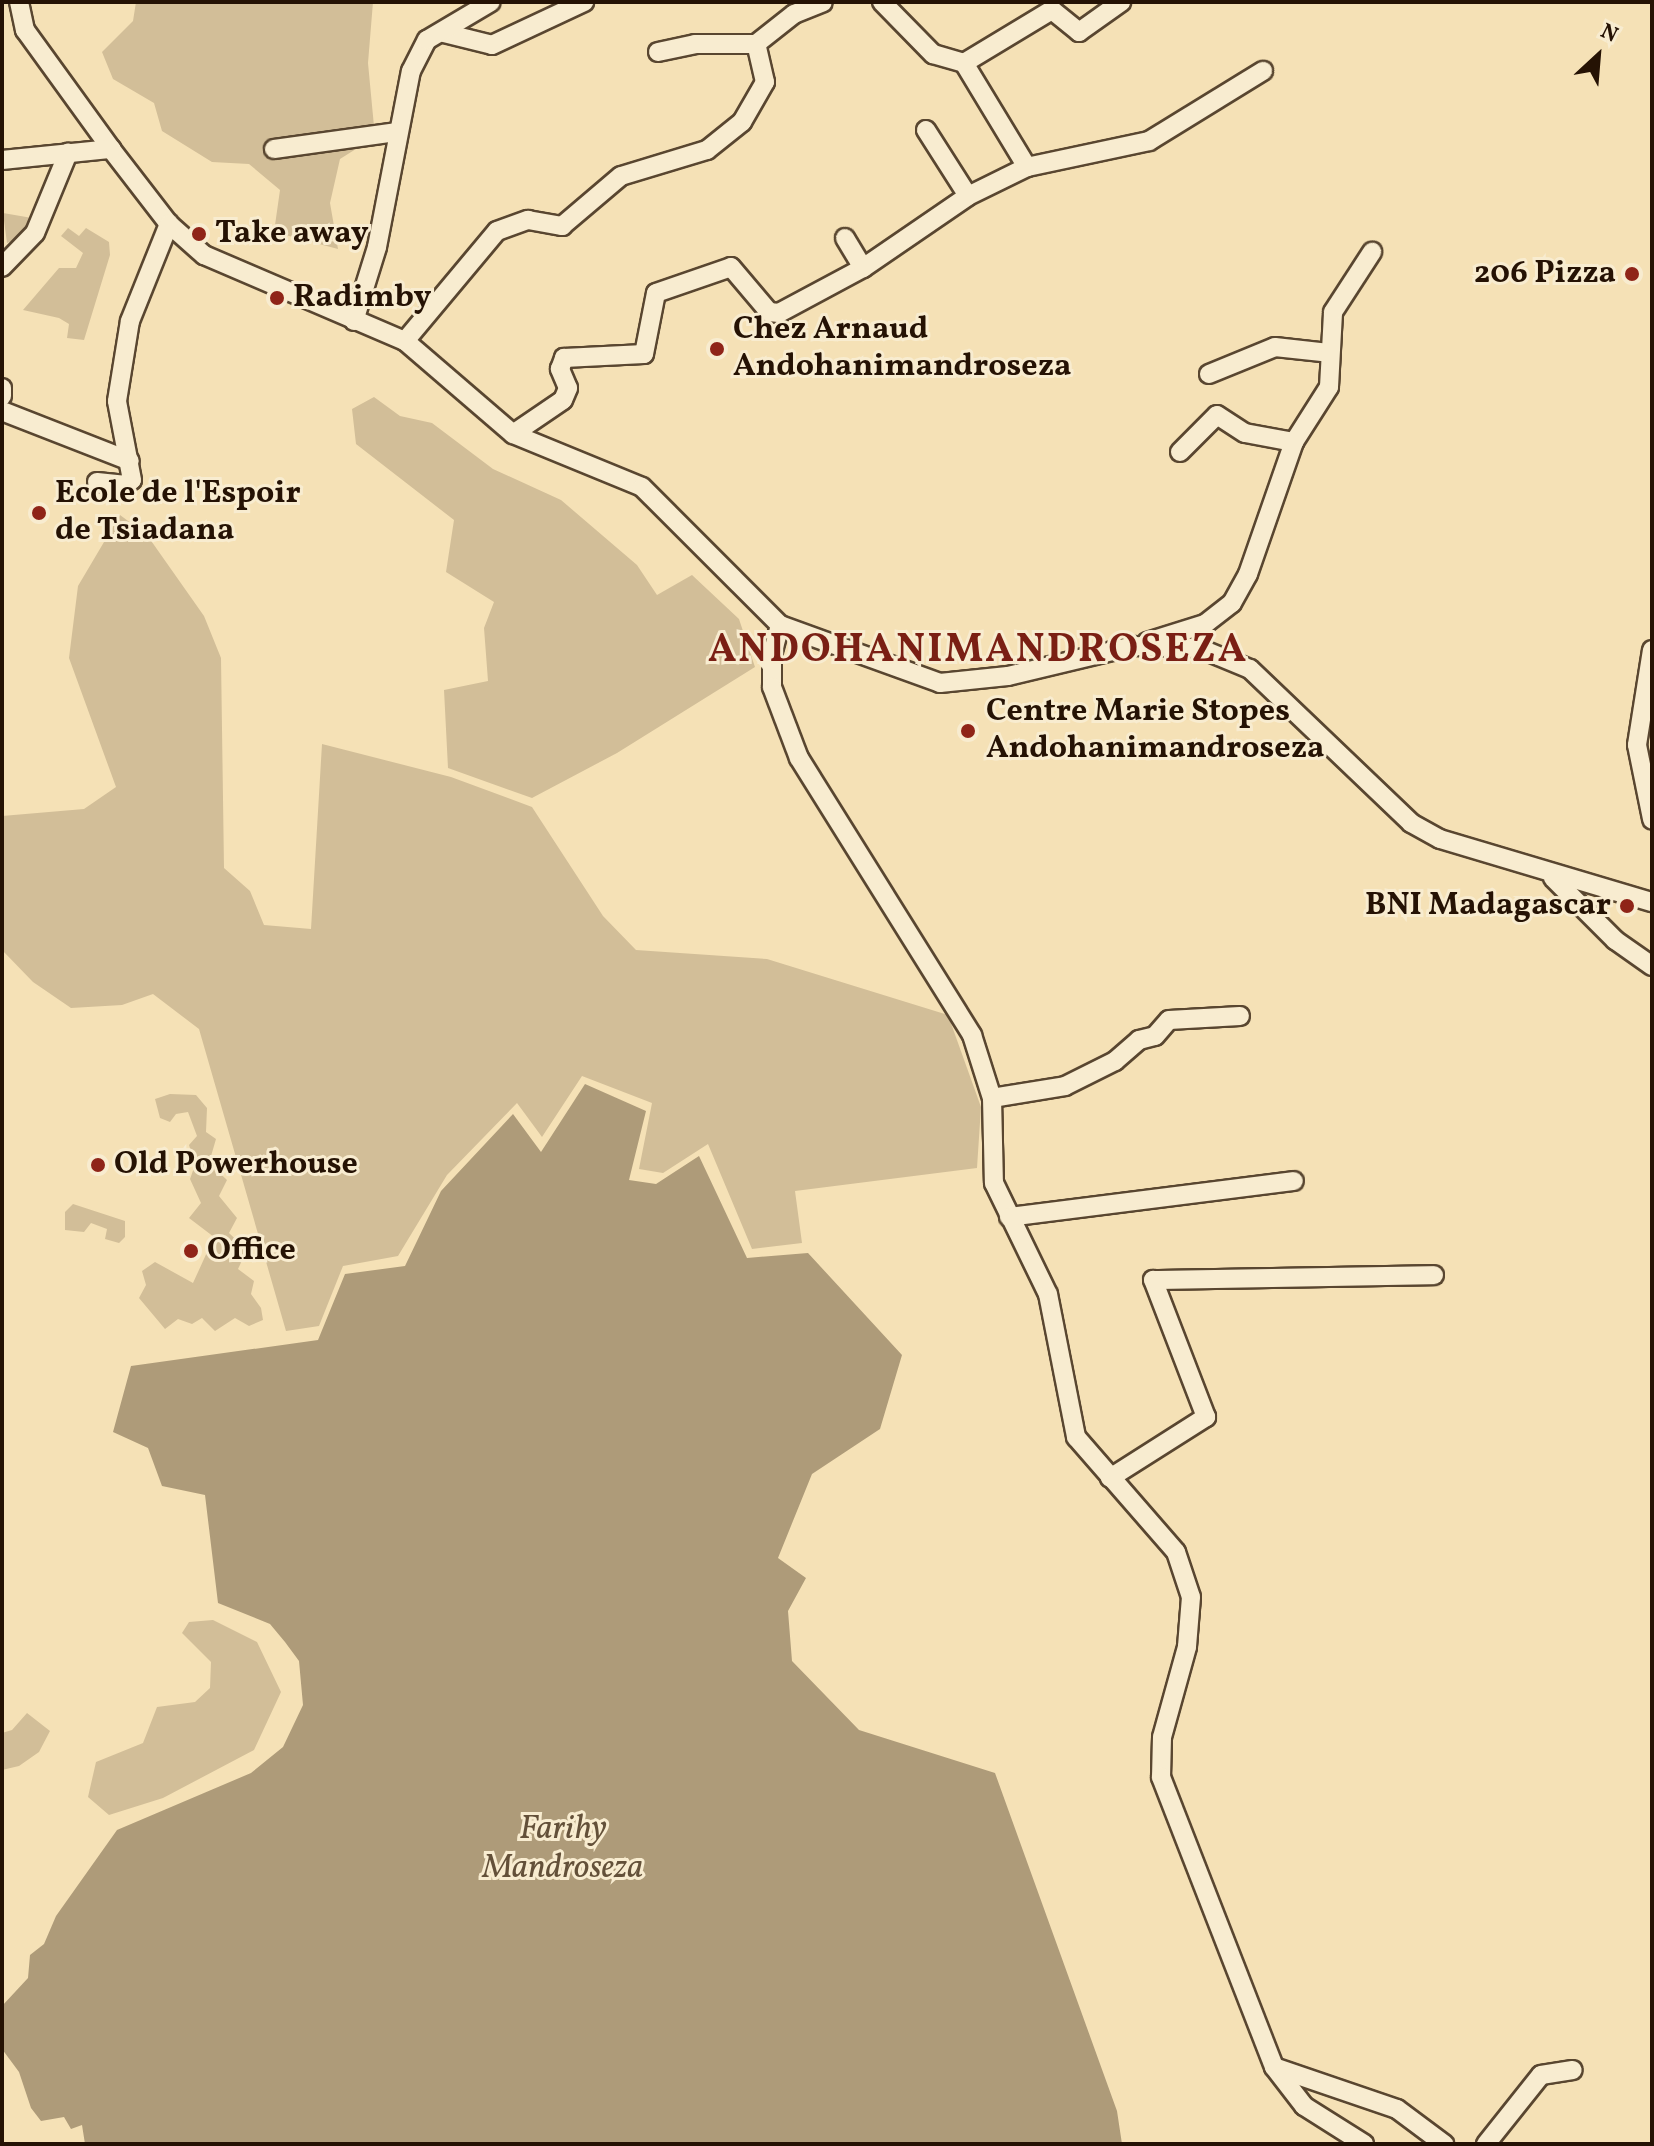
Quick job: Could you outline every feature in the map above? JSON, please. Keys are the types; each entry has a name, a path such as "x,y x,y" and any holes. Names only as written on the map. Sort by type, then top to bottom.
{"street":[{"path":"19,2 25,30 111,149 169,224 204,255 405,341 513,434 642,487 780,625 940,683 1008,676 1133,646 1205,624 1232,603 1248,574 1294,442 1329,387 1333,312 1372,252"},
{"path":"354,321 377,247 396,132 411,71 427,40 444,33 491,2"},
{"path":"444,33 492,45 584,2"},
{"path":"658,52 695,44 756,44 794,14 823,2"},
{"path":"882,2 933,54 964,63 1027,167"},
{"path":"964,63 1052,10 1079,32 1121,2"},
{"path":"405,341 497,231 528,220 562,226 621,176 707,150 742,122 765,82 756,44"},
{"path":"513,434 563,400 568,388 560,369 564,358 644,354 656,293 726,267 736,269 769,312 779,313 863,268 968,196 1027,167 1149,141 1263,71"},
{"path":"926,130 968,196"},
{"path":"274,149 396,132"},
{"path":"2,160 111,149"},
{"path":"2,267 35,233 68,153"},
{"path":"97,482 130,483 130,461 117,401 130,321 169,224"},
{"path":"845,238 863,268"},
{"path":"1209,374 1275,347 1329,353"},
{"path":"2,388 2,396"},
{"path":"2,411 130,461"},
{"path":"1180,452 1217,415 1245,433 1294,442"},
{"path":"780,625 772,654 772,687 781,720 799,758 972,1035 992,1098 994,1183 1048,1294 1076,1437 1176,1552 1191,1597 1187,1647 1162,1737 1161,1777 1274,2067 1304,2106 1364,2144"},
{"path":"1133,646 1199,648 1250,669 1411,823 1440,839 1548,874 1652,902"},
{"path":"1652,650 1637,745 1652,819"},
{"path":"1548,874 1615,940 1652,966"},
{"path":"992,1098 1065,1086 1115,1061 1139,1040 1155,1036 1169,1020 1240,1016"},
{"path":"1009,1217 1294,1181"},
{"path":"1110,1478 1206,1417 1153,1280 1434,1275"},
{"path":"1274,2067 1397,2109 1444,2144"},
{"path":"1486,2144 1541,2075 1573,2070"}],"shaded area":[{"path":"136,2 373,2 368,63 375,137 340,159 330,203 338,249 274,232 280,190 249,164 212,162 162,131 154,103 113,79 102,52 133,21"},
{"path":"3,213 32,218 21,237 7,243"},
{"path":"68,228 79,236 86,228 109,242 110,255 84,340 67,338 69,324 59,318 23,310 59,268 76,268 83,253 61,236"},
{"path":"374,397 400,416 432,423 493,469 561,500 637,565 657,595 692,575 739,619 755,667 617,753 532,798 448,768 444,690 488,681 484,628 494,602 446,572 454,520 356,444 352,409"},
{"path":"120,515 147,535 204,616 221,658 224,868 250,891 264,925 311,929 322,744 451,777 532,807 603,916 636,950 767,959 948,1015 981,1107 977,1168 795,1191 802,1243 752,1249 708,1144 663,1173 639,1169 652,1103 582,1076 542,1137 517,1103 447,1175 398,1256 343,1266 319,1326 286,1331 199,1029 153,994 122,1005 71,1008 33,982 2,950 2,816 84,809 116,787 69,658 78,586"},
{"path":"170,1094 196,1095 207,1108 206,1132 216,1139 209,1163 227,1180 219,1196 237,1218 229,1233 247,1250 238,1269 254,1281 251,1294 261,1308 263,1320 249,1326 235,1318 215,1331 202,1318 192,1324 178,1319 165,1329 139,1298 146,1285 142,1271 155,1262 193,1283 214,1237 189,1218 201,1203 190,1179 195,1165 189,1145 197,1136 188,1112 176,1114 170,1122 160,1118 155,1099"},
{"path":"73,1204 125,1221 125,1237 119,1243 105,1239 107,1229 91,1223 84,1232 65,1230 65,1212"},
{"path":"213,1620 257,1642 281,1692 254,1750 163,1798 109,1815 88,1797 96,1762 143,1743 157,1707 195,1702 210,1688 211,1662 182,1633 189,1622"},
{"path":"27,1713 50,1731 39,1752 19,1766 2,1770 2,1733 12,1730"}],"water":[{"name":"Farihy Mandroseza","path":"585,1084 646,1111 629,1180 656,1184 699,1156 747,1258 808,1253 902,1355 880,1429 812,1474 778,1558 806,1578 788,1611 792,1661 859,1730 995,1773 1117,2111 1122,2144 85,2144 82,2125 71,2129 64,2117 41,2121 31,2108 19,2072 2,2049 2,2006 28,1978 30,1955 44,1944 56,1916 117,1830 251,1773 283,1747 303,1705 299,1661 270,1624 218,1603 205,1495 162,1486 148,1448 113,1432 131,1366 318,1340 345,1274 405,1266 441,1191 513,1114 541,1152"}],"place":[{"name":"Take away","path":"199,234"},
{"name":"206 Pizza","path":"1632,274"},
{"name":"Radimby","path":"277,298"},
{"name":"Chez Arnaud Andohanimandroseza","path":"717,349"},
{"name":"Ecole de l'Espoir de Tsiadana","path":"39,513"},
{"name":"Centre Marie Stopes Andohanimandroseza","path":"968,731"},
{"name":"BNI Madagascar","path":"1627,906"},
{"name":"Old Powerhouse","path":"98,1165"},
{"name":"Office","path":"191,1251"}],"district":[{"name":"ANDOHANIMANDROSEZA","path":"978,651"}]}
